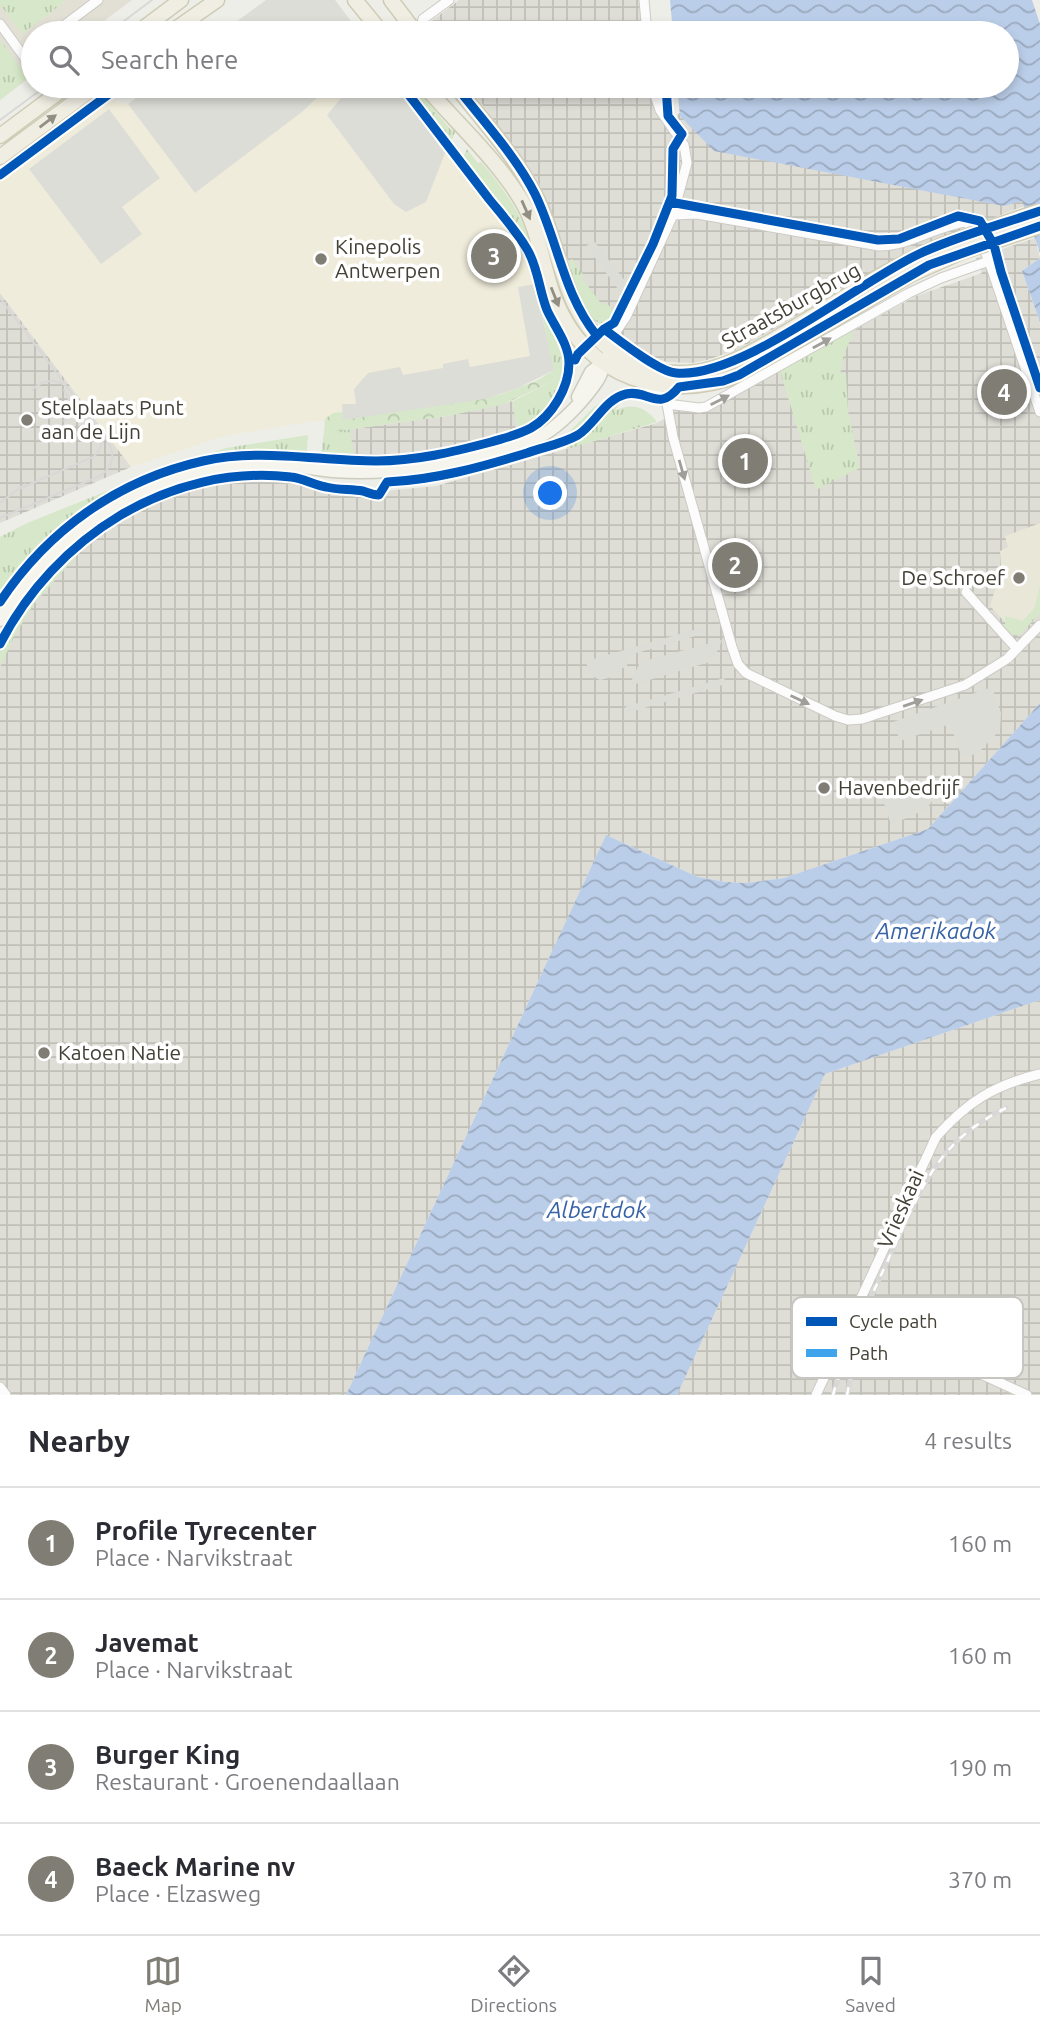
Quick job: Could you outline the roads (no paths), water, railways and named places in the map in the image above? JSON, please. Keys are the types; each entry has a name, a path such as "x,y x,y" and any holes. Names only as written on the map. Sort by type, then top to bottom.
{"main road":[{"path":"152,21 181,0"},
{"path":"187,21 217,0"},
{"path":"355,0 372,21"},
{"path":"391,0 408,21"},
{"path":"0,136 51,98"},
{"path":"0,157 80,98"},
{"path":"435,98 513,187 530,219 558,305 578,337 608,357"},
{"path":"465,98 529,184 541,209 574,302 608,357"},
{"name":"Straatsburgbrug","path":"608,357 639,367 673,373 696,373 727,364 920,254 1040,211"},
{"name":"Straatsburgbrug","path":"608,357 626,376 645,383 679,387 723,381 739,375 929,265 1040,226"}],"street":[{"path":"70,21 98,0"},
{"path":"422,21 449,0"},
{"path":"644,0 646,21"},
{"path":"0,24 21,52"},
{"path":"0,620 33,573 67,539 113,507 161,484 201,472 244,466 289,466 358,472 422,469 522,445 550,431 568,414 591,372 608,357 613,336 637,294 673,215 687,156 684,145 660,110 656,98"},
{"path":"673,215 697,214 879,246 899,244 956,223 966,222 979,237 989,261 1040,412"},
{"path":"667,404 706,407 923,286 989,261"},
{"path":"645,383 667,404 673,437 732,647 738,664 754,678 835,716 848,720 862,719 965,685 984,675 1017,649 1040,625"},
{"path":"966,592 1017,649"},
{"name":"Vrieskaai","path":"862,1297 936,1137 973,1101 1015,1080 1040,1074"},
{"name":"Vrieskaai","path":"816,1395 824,1378"},
{"path":"990,1378 1027,1395"},
{"path":"0,1387 6,1395"}],"water":[{"path":"670,0 1032,0 1040,24 1040,253 1022,201 1004,206 714,151 680,116 678,98 1019,98 1019,21 672,21"},
{"path":"1040,258 1040,322 1022,271"},
{"name":"Albertdok","path":"1040,703 1040,1000 825,1074 677,1395 346,1395 606,835 698,877 746,883 784,878 928,829"}],"tram line":[{"path":"124,21 152,0"},
{"path":"0,120 30,98"},
{"path":"0,298 112,450 111,464 100,476 0,518"},
{"path":"32,390 48,381 66,386"},
{"path":"64,390 70,406 64,421"},
{"path":"19,489 93,457 102,444 99,429"},
{"path":"0,503 25,484"}],"railway":[{"path":"871,1297 910,1213 937,1164 959,1140 981,1122 1006,1108"},
{"path":"833,1395 839,1378"},
{"path":"847,1395 850,1378"}],"place":[{"name":"Burger King","path":"494,256"},
{"name":"Kinepolis Antwerpen","path":"321,259"},
{"name":"Baeck Marine nv","path":"1004,392"},
{"name":"Stelplaats Punt aan de Lijn","path":"27,420"},
{"name":"Profile Tyrecenter","path":"745,461"},
{"name":"Javemat","path":"735,565"},
{"name":"De Schroef","path":"1019,578"},
{"name":"Havenbedrijf","path":"824,788"},
{"name":"Katoen Natie","path":"44,1053"}],"water label":[{"name":"Amerikadok","path":"936,931"}]}
